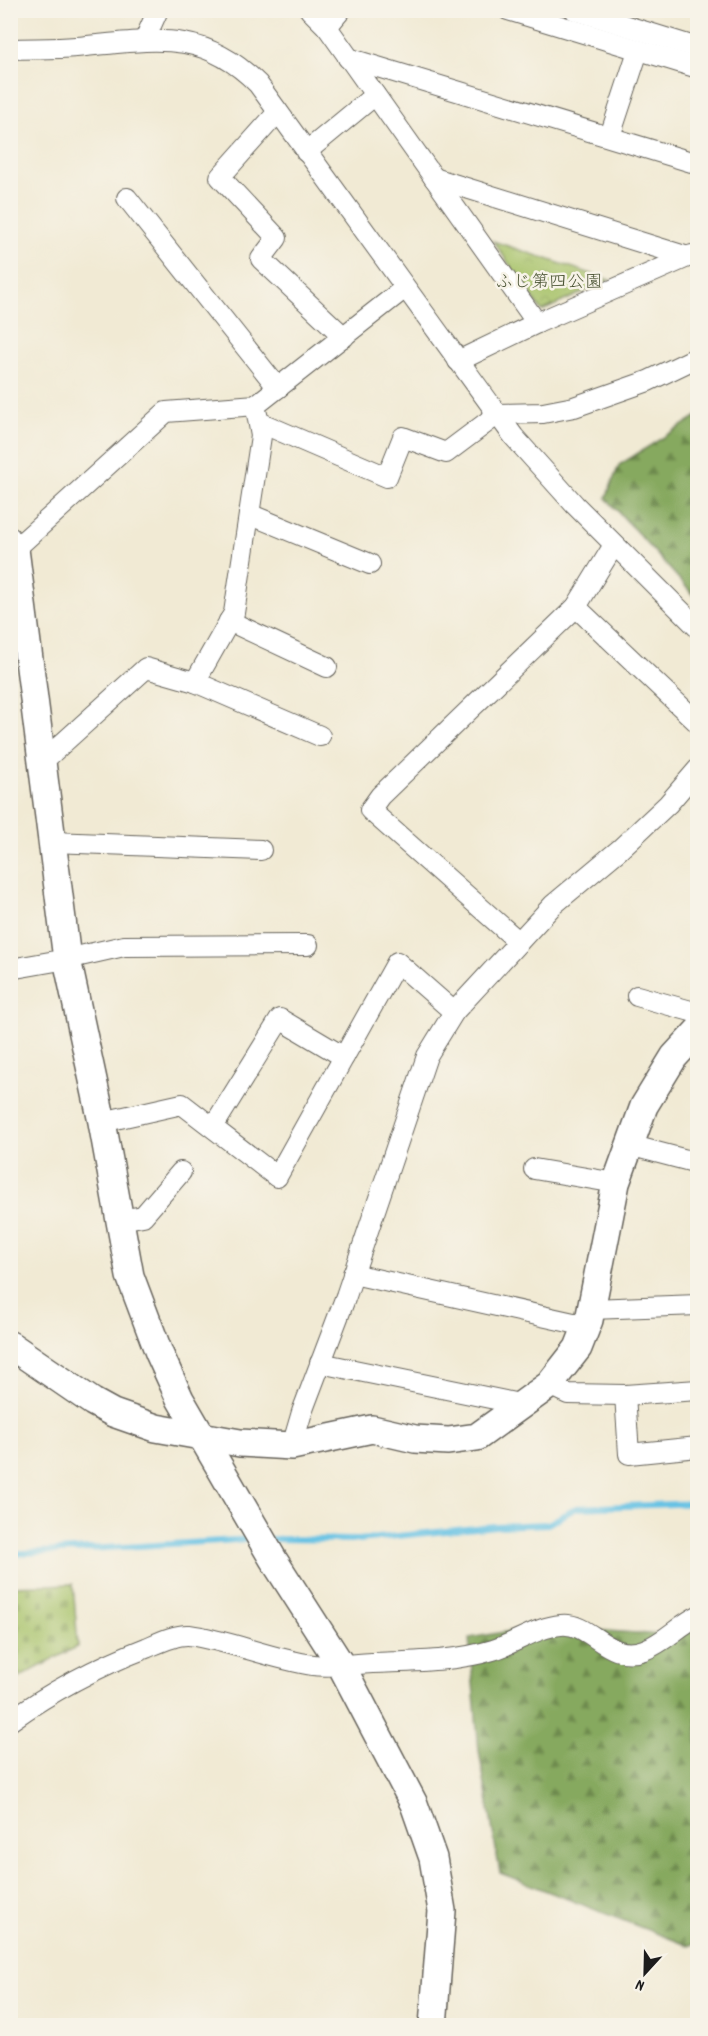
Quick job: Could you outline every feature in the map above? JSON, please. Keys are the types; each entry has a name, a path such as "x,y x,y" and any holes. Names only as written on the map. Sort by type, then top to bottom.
{"street":[{"path":"145,39 158,10"},
{"path":"310,10 327,27 537,323"},
{"path":"327,27 341,10"},
{"path":"508,10 698,68"},
{"path":"575,10 698,48"},
{"path":"10,49 64,48 145,39 203,46 224,54 258,84 458,361 541,468 614,545 698,628"},
{"path":"610,136 638,51"},
{"path":"348,58 698,164"},
{"path":"306,152 375,95"},
{"path":"278,112 220,177 277,238 261,259 344,337"},
{"path":"434,178 693,255"},
{"path":"127,198 278,388"},
{"path":"458,361 537,323 693,255"},
{"path":"195,682 234,613 261,436 257,414 278,388 405,288"},
{"path":"433,2025 442,1911 433,1858 414,1804 341,1665 273,1559 180,1399 159,1353 130,1276 102,1122 67,960 13,554 166,412 257,414 387,477 404,437 446,453 498,414 543,413 574,407 648,381 698,357"},
{"path":"249,514 370,564"},
{"path":"519,942 370,810 380,796 576,607 614,545"},
{"path":"576,607 698,723"},
{"path":"229,621 327,667"},
{"path":"41,763 146,668 195,682 320,736"},
{"path":"292,1446 427,1056 454,1012 519,942 554,905 619,850 668,804 698,769"},
{"path":"52,843 261,850"},
{"path":"10,969 67,960 124,946 308,945"},
{"path":"102,1122 183,1104 277,1177 397,962 454,1012"},
{"path":"637,996 698,1013"},
{"path":"213,1127 280,1019 344,1057"},
{"path":"10,1345 93,1402 113,1413 156,1428 240,1443 292,1446 372,1429 415,1439 448,1441 477,1437 549,1385 578,1348 589,1317 616,1183 629,1145 644,1106 659,1078 674,1057 698,1031"},
{"path":"629,1145 698,1163"},
{"path":"534,1169 616,1183"},
{"path":"120,1220 143,1216 181,1172"},
{"path":"353,1274 589,1317 698,1305"},
{"path":"320,1363 524,1405"},
{"path":"549,1385 568,1394 625,1395 698,1390"},
{"path":"625,1395 628,1454 698,1447"},
{"path":"10,1721 46,1695 104,1664 186,1635 314,1665 341,1665 456,1657 494,1650 552,1626 570,1624 583,1630 603,1645 623,1652 634,1652 656,1644 681,1624 698,1616"}],"green space":[{"name":"ふじ第四公園","path":"493,241 610,280 542,311"},
{"path":"697,416 697,599 606,498 619,465"},
{"path":"73,1584 78,1646 11,1682 11,1586"},
{"path":"538,1626 677,1636 697,1629 697,1941 689,1946 500,1873 479,1751 469,1638"}],"waterway":[{"path":"271,1539 359,1540 495,1526 548,1524 576,1508 698,1503"},
{"path":"10,1554 252,1539"}]}
